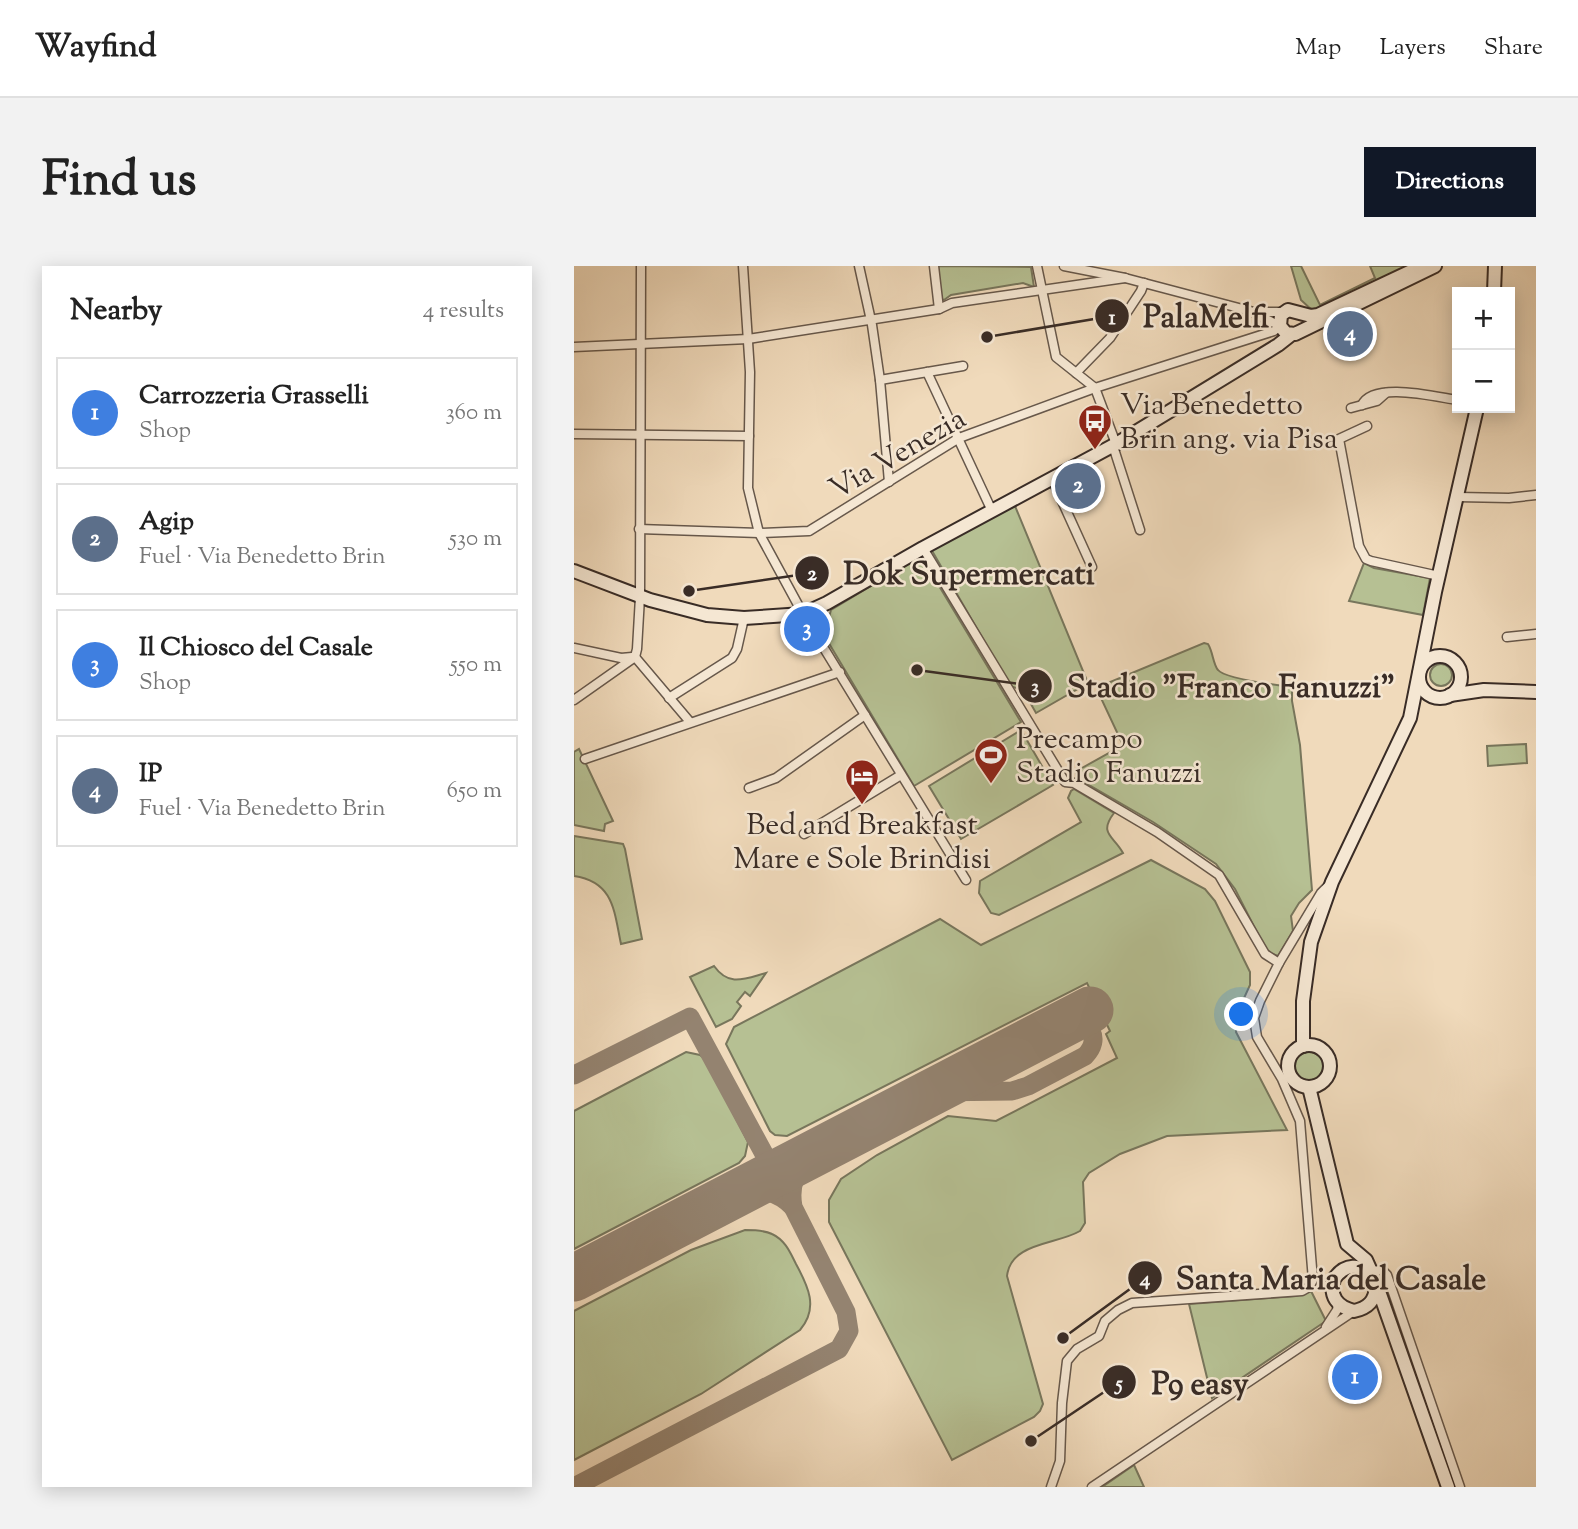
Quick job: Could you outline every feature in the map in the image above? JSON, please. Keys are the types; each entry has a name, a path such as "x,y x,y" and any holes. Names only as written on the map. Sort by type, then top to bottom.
{"street":[{"path":"574,700 635,657 638,649 641,266"},
{"path":"743,266 751,405 748,488 759,533 803,614 966,880"},
{"path":"859,266 880,380 889,482"},
{"path":"934,266 939,309"},
{"path":"1037,266 1056,356 1096,388 1140,530"},
{"path":"1064,266 1125,278 1254,313 1284,330"},
{"path":"1254,313 1293,310 1300,314 1318,315 1422,266"},
{"path":"1284,330 1435,266"},
{"path":"574,347 748,339 939,309 952,303 1125,278"},
{"path":"1076,373 1110,338 1142,291 1144,283"},
{"path":"1284,312 1280,319 1284,330"},
{"path":"574,571 640,597 708,615 744,618 803,614 1115,445 1271,348 1284,330 1303,320 1300,314"},
{"name":"Via Venezia","path":"639,529 759,533 809,531 959,438 1096,388 1284,330"},
{"path":"880,380 963,366"},
{"path":"927,372 992,511"},
{"path":"1351,408 1377,401 1386,393 1452,399"},
{"path":"1303,1046 1305,976 1311,942 1332,881 1394,757 1413,708 1439,576 1476,413"},
{"path":"1367,426 1339,439 1363,555 1371,561 1439,576"},
{"path":"574,433 749,436"},
{"path":"1052,478 1092,567"},
{"path":"1458,497 1509,498 1536,495"},
{"path":"923,548 1065,782 1074,783 1157,832 1220,875 1265,954 1279,963"},
{"path":"669,698 732,658 737,649 744,618"},
{"path":"1427,634 1440,657"},
{"path":"1507,637 1536,634"},
{"path":"574,648 621,658 635,657"},
{"path":"635,657 690,722"},
{"path":"1484,690 1461,677 1454,662 1440,657 1424,663 1419,675 1422,687 1431,696 1444,698 1484,690 1536,692"},
{"path":"585,759 840,672"},
{"path":"1450,695 1459,686 1461,677"},
{"path":"1413,708 1431,696"},
{"path":"749,788 776,778 865,715"},
{"path":"804,834 901,775"},
{"path":"1051,1487 1060,1461 1067,1361 1077,1349 1099,1336 1105,1321 1118,1310 1132,1303 1302,1290 1309,1287 1313,1280 1300,1121 1282,1079 1254,1027 1255,1011 1279,963 1321,893 1332,881"},
{"path":"1303,1046 1318,1047 1329,1062 1328,1075 1324,1081 1309,1087 1294,1081 1288,1070 1290,1057 1303,1046"},
{"path":"1309,1087 1347,1244 1345,1268"},
{"path":"1347,1244 1366,1260 1448,1487"},
{"path":"1092,1487 1354,1311 1368,1306 1376,1294 1373,1278 1365,1269 1358,1267 1345,1268 1338,1273 1332,1287 1332,1294 1338,1304 1354,1311"},
{"path":"1373,1278 1382,1270 1387,1275 1460,1487"},
{"path":"1322,1332 1334,1317 1338,1304"},
{"path":"1368,1306 1384,1311"}],"green space":[{"path":"938,266 1031,267 1034,287 1023,283 951,295 944,300 941,299"},
{"path":"1291,266 1301,266 1320,305 1375,278 1370,266 1409,266 1314,312 1301,300"},
{"path":"1015,506 1088,683 1036,713 1023,690 1010,686 931,549"},
{"path":"921,556 1021,722 914,786 824,635 831,610"},
{"path":"1364,563 1374,568 1430,578 1423,615 1349,601"},
{"path":"1204,643 1208,644 1216,667 1223,673 1292,687 1300,745 1312,890 1291,916 1293,931 1278,956 1267,952 1235,889 1216,864 1153,822 1077,778 1076,774 1123,745 1100,696 1103,685"},
{"path":"1441,664 1449,667 1452,675 1449,683 1441,686 1433,683 1430,675 1433,667"},
{"name":"Precampo Stadio Fanuzzi","path":"1021,730 1053,785 961,839 929,786"},
{"path":"1526,744 1527,763 1488,766 1487,746"},
{"path":"579,749 613,821 605,824 604,831 574,825 574,752"},
{"path":"1074,789 1114,813 1107,830 1123,853 999,915 991,913 979,893 980,881 1081,822 1068,798"},
{"path":"574,836 623,844 642,939 621,944 614,910 605,891 587,879 574,876"},
{"path":"1151,860 1205,889 1215,901 1250,972 1250,985 1239,1009 1236,1032 1287,1130 1167,1136 1120,1154 1089,1173 1083,1182 1085,1223 1080,1231 1026,1251 1010,1265 1007,1276 1043,1404 1040,1411 1034,1417 952,1460 829,1222 829,1200 841,1179 877,1155 948,1116 996,1121 1117,1058 1106,1034 1110,1031 1087,983 787,1136 775,1135 770,1131 726,1044 734,1027 940,919 981,945"},
{"path":"714,966 725,977 737,980 766,973 750,996 745,992 737,1002 741,1006 732,1019 716,1027 690,977"},
{"path":"686,1052 700,1055 706,1060 748,1142 745,1156 739,1163 574,1249 574,1111"},
{"path":"1309,1052 1319,1056 1323,1066 1319,1076 1309,1080 1299,1076 1295,1066 1299,1056"},
{"path":"745,1230 772,1234 789,1251 810,1297 806,1322 800,1330 701,1394 574,1460 574,1311 691,1250"},
{"path":"1311,1291 1326,1321 1212,1398 1189,1304 1296,1296"},
{"path":"1134,1465 1144,1487 1102,1487"}],"taxiway":[{"path":"574,1075 690,1017 775,1174"},
{"path":"933,1092 1012,1091 1028,1086 1085,1056 1090,1050 1093,1037 1088,1027 1068,1022"},
{"path":"574,1487 839,1349 849,1331 846,1312 793,1207 795,1178 814,1155"},
{"path":"739,1193 768,1192 781,1197 793,1207"}],"runway":[{"path":"574,1278 1090,1010"}],"place":[{"name":"IP","path":"1350,334"},
{"name":"PalaMelfi","path":"987,337"},
{"name":"Via Benedetto Brin ang. via Pisa","path":"1095,451"},
{"name":"Agip","path":"1078,486"},
{"name":"Dok Supermercati","path":"689,591"},
{"name":"Il Chiosco del Casale","path":"807,629"},
{"name":"Stadio \"Franco Fanuzzi\"","path":"917,670"},
{"name":"Precampo Stadio Fanuzzi","path":"991,785"},
{"name":"Bed and Breakfast Mare e Sole Brindisi","path":"862,806"},
{"name":"Santa Maria del Casale","path":"1063,1338"},
{"name":"Carrozzeria Grasselli","path":"1355,1377"},
{"name":"P9 easy","path":"1031,1441"}]}
